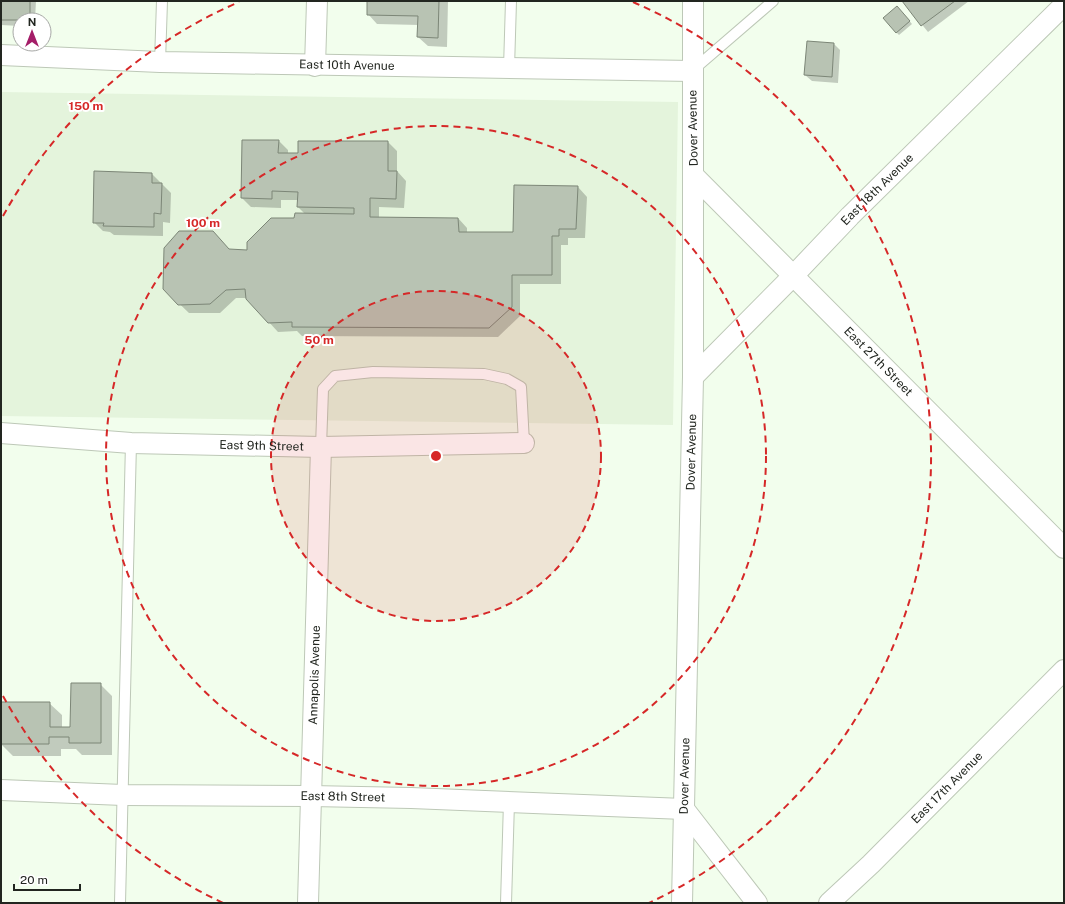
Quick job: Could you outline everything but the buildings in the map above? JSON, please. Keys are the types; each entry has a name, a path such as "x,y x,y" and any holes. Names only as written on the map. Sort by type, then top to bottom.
{"street":[{"path":"315,66 317,1"},
{"name":"Dover Avenue","path":"682,903 693,377 693,1"},
{"name":"East 18th Avenue","path":"693,377 850,216 1064,5"},
{"name":"East 10th Avenue","path":"1,54 160,62 315,66 692,71"},
{"name":"East 27th Street","path":"693,175 1064,548"},
{"name":"East 9th Street","path":"1,432 131,443 321,447 524,443"},
{"name":"Annapolis Avenue","path":"308,903 321,447"},
{"name":"East 17th Avenue","path":"829,903 871,864 1064,670"},
{"name":"East 8th Street","path":"1,790 123,795 311,796 684,808"},
{"path":"684,808 757,903"}],"lane":[{"path":"160,62 162,1"},
{"path":"509,68 511,1"},
{"path":"692,71 773,1"},
{"path":"321,447 323,389 335,376 373,372 484,374 507,379 521,387 524,443"},
{"path":"120,903 131,443"},
{"path":"506,903 509,802"}],"shaded area":[{"path":"1,92 678,102 673,425 1,416"}]}
